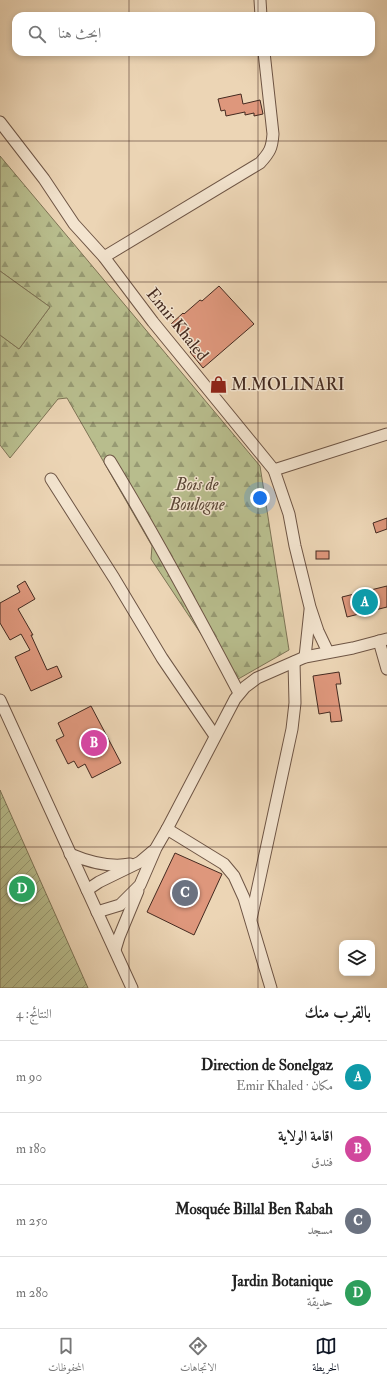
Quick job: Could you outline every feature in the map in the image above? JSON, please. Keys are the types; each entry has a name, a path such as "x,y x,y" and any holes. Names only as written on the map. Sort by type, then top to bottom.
{"street":[{"path":"260,0 261,12"},
{"path":"104,257 260,163 269,154 272,146 273,134 264,56"},
{"name":"Emir Khaled","path":"0,122 44,179 74,224 104,257 153,322 274,470 289,514 310,607"},
{"path":"274,470 387,434"},
{"path":"110,461 189,598 239,693"},
{"path":"51,479 114,578 162,658 215,736"},
{"path":"310,607 318,631 328,652"},
{"path":"305,657 310,607"},
{"path":"115,950 121,931 156,848 239,693 250,682 257,678 305,657 353,648 383,640 387,669"},
{"path":"251,919 292,729 295,703 294,662"},
{"path":"0,700 132,988"},
{"path":"167,829 224,864 234,876 244,898 251,919 271,988"},
{"path":"87,890 99,882 140,862 156,848"},
{"path":"70,854 84,860 108,866 140,862"},
{"path":"97,912 120,905 140,885"}],"green space":[{"name":"Bois de Boulogne","path":"0,156 260,466 289,650 233,682 151,559 152,546 67,398 58,399 10,458 0,445 0,335 19,349 50,307 0,271"},
{"path":"0,271 50,307 19,349 0,335"},
{"path":"0,790 88,988 0,988"}],"building":[{"path":"241,94 243,104 260,100 263,114 254,116 254,113 245,115 245,112 226,116 225,110 221,111 218,99"},
{"path":"219,286 254,324 203,368 190,352 194,348 171,324 200,300 202,301"},
{"path":"387,518 387,529 376,533 373,523"},
{"path":"316,551 329,551 329,559 316,559"},
{"path":"25,581 35,599 18,609 33,635 31,635 47,670 57,666 62,677 31,691 15,657 30,650 21,634 10,640 0,623 0,603 20,592 17,586"},
{"path":"387,586 387,607 347,617 342,597"},
{"path":"339,672 341,684 336,684 342,721 331,722 330,712 319,714 313,676"},
{"path":"91,706 121,763 92,778 85,764 78,768 74,761 68,764 56,740 64,736 58,723"},
{"path":"175,853 222,874 194,935 147,912"}],"place":[{"name":"M.MOLINARI","path":"218,384"},
{"name":"Direction de Sonelgaz","path":"365,602"},
{"name":"اقامة الولاية","path":"94,743"},
{"name":"Jardin Botanique","path":"22,889"},
{"name":"Mosquée Billal Ben Rabah","path":"185,893"}]}
